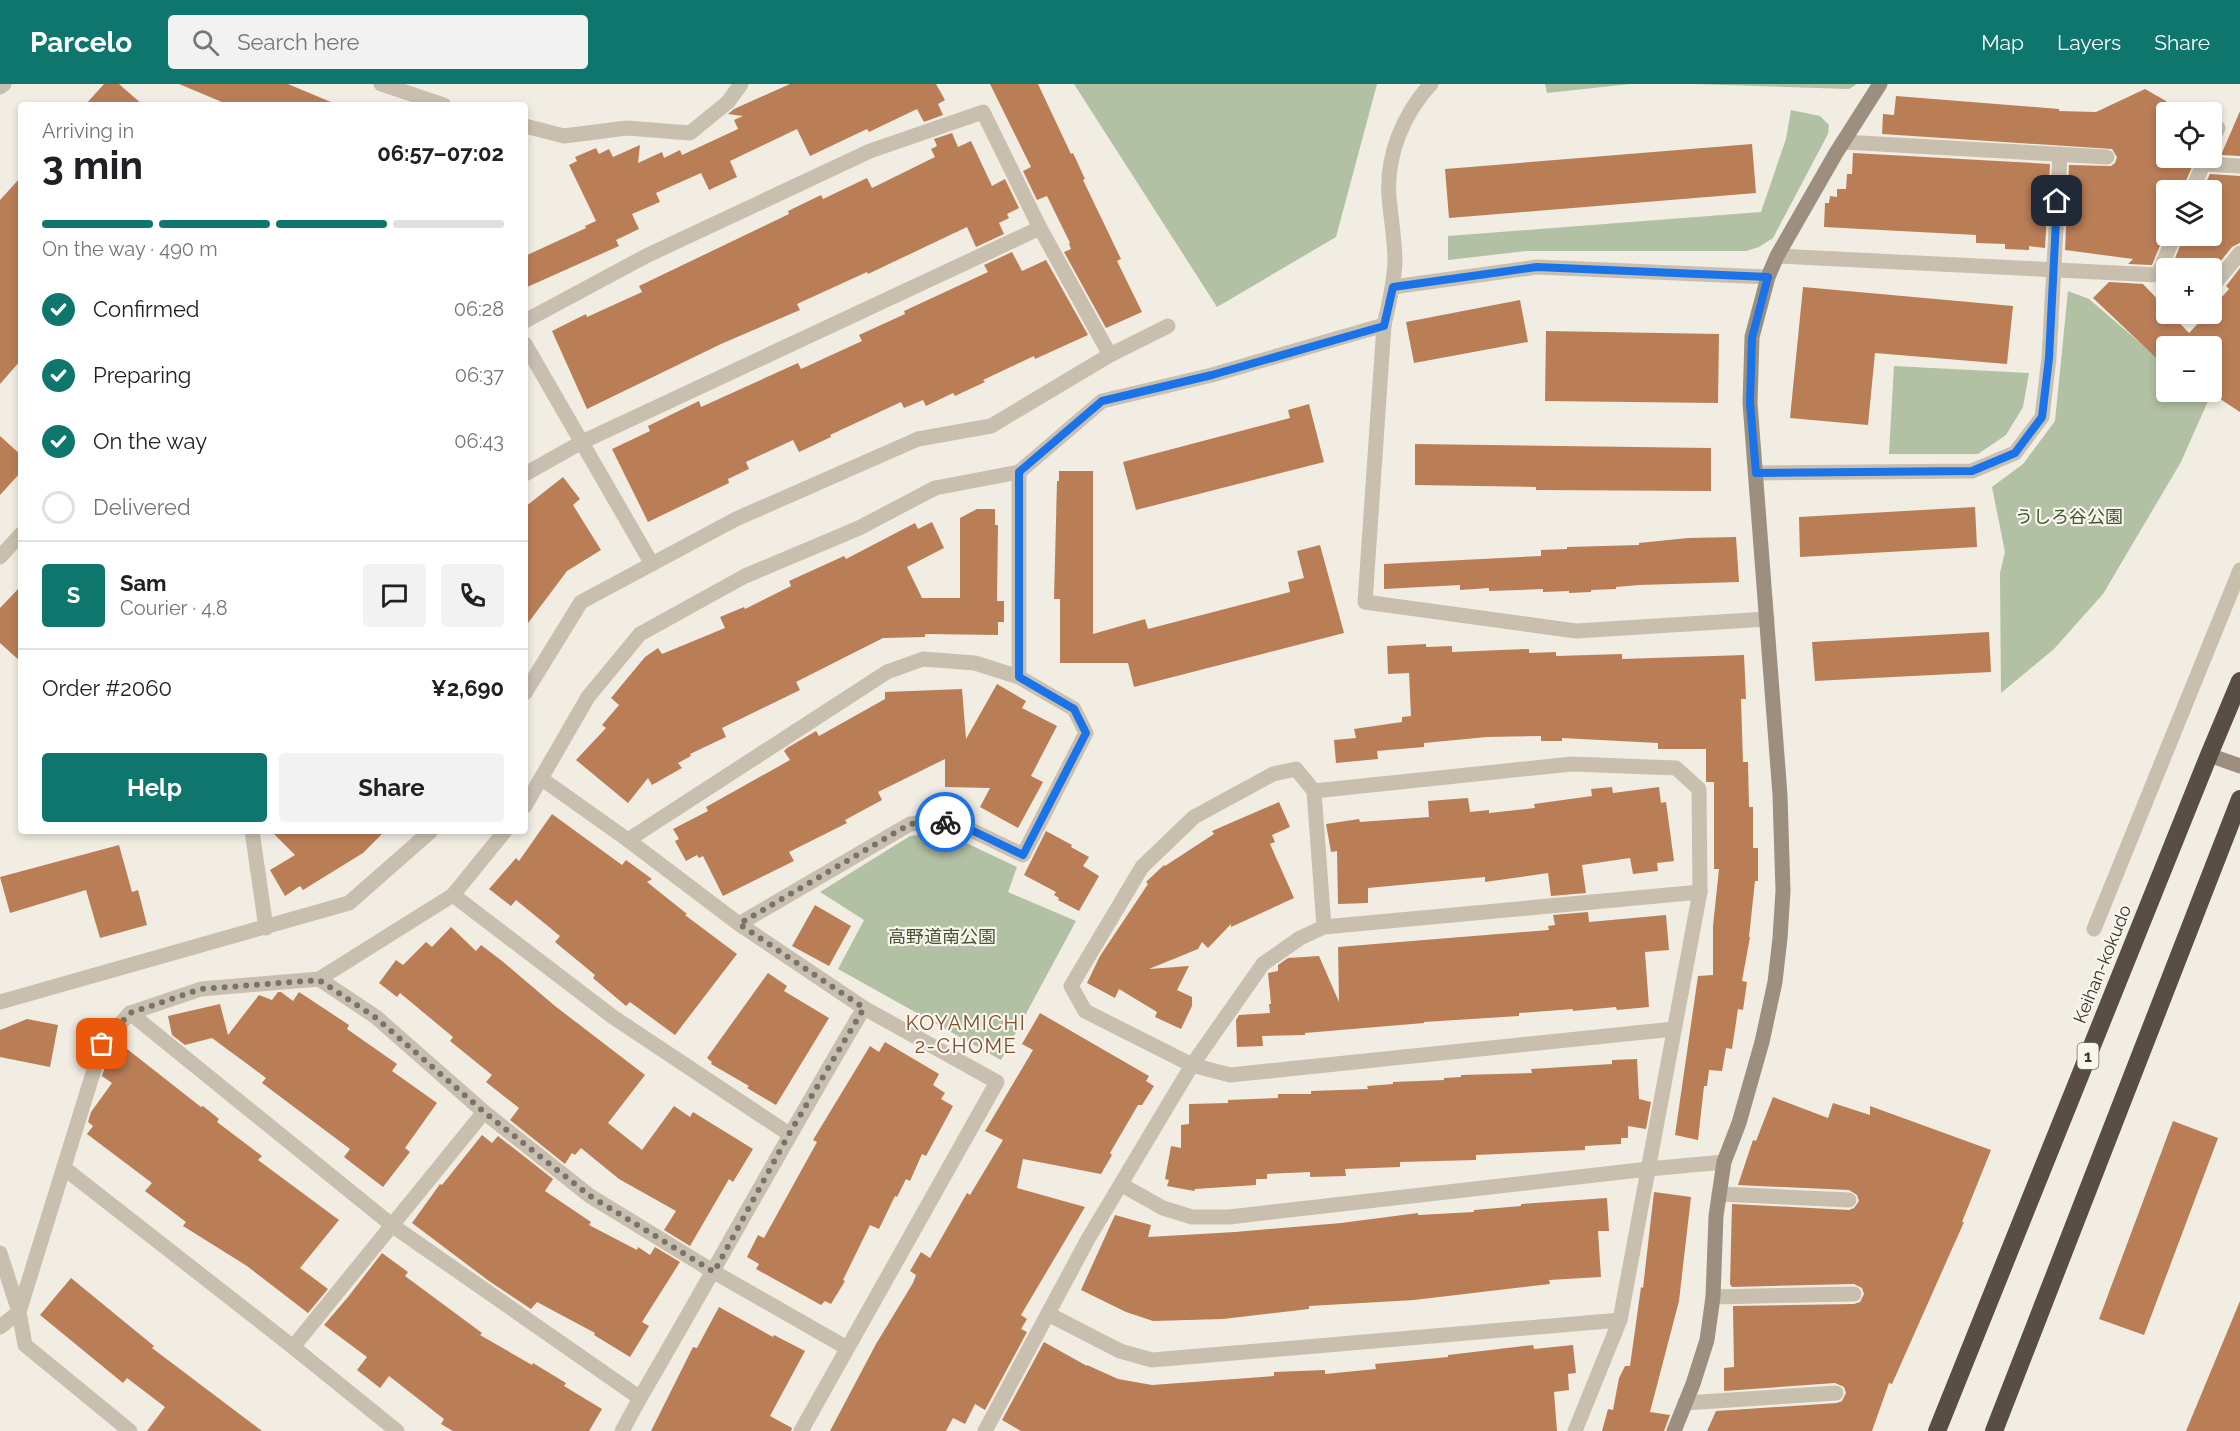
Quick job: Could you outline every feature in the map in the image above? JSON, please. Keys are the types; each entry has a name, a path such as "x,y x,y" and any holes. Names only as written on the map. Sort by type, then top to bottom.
{"highway":[{"name":"Keihan-kokudo","path":"1937,1431 2240,681"},
{"path":"1994,1431 2240,799"}],"street":[{"path":"381,84 435,102"},
{"path":"528,127 564,136 627,128 690,133 728,102 741,84"},
{"path":"1431,84 1416,99 1394,145 1389,194 1395,261 1393,287 1384,326 1365,602 1576,631 1767,619"},
{"path":"1674,1431 1707,1340 1713,1298 1716,1216 1724,1162 1739,1123 1762,1042 1775,982 1780,938 1783,891 1780,795 1750,403 1752,338 1768,277 1777,256 1843,142 1880,84"},
{"path":"528,319 648,255 870,151 983,112 1040,228 1110,355"},
{"path":"1843,142 2107,157"},
{"path":"1756,473 1972,471 2015,453 2042,417 2049,358 2060,154"},
{"path":"2222,164 2240,166"},
{"path":"528,472 582,442 1040,228"},
{"path":"2222,275 2240,253"},
{"path":"1777,256 2053,270 2156,279"},
{"path":"1393,287 1537,267 1768,277"},
{"path":"528,688 581,602 736,519 918,440 992,426 1110,355 1168,326"},
{"path":"528,801 588,697 640,634 745,576 859,528 935,488 1019,472 1102,401 1212,375 1384,326"},
{"path":"528,349 652,564"},
{"path":"1019,472 1019,677"},
{"path":"0,557 18,537"},
{"path":"2094,929 2240,570"},
{"path":"628,840 887,672 923,659 975,663 1019,677 1074,709 1086,733 1023,855 963,826 939,821 910,824 739,924"},
{"path":"2209,755 2240,766"},
{"path":"1314,791 1572,764 1676,768 1699,789 1700,892 1620,1320 1575,1431"},
{"path":"1324,927 1314,791 1296,769 1285,771 1274,774 1194,817 1142,867 1071,986 1085,1011 1192,1065 1230,1075 1674,1029"},
{"path":"542,779 628,840 739,924 864,1008 997,1082 801,1431"},
{"path":"252,834 266,928"},
{"path":"0,1002 349,903 428,834"},
{"path":"0,1327 19,1312 102,1044 130,1013 201,989 319,980 453,895 504,834"},
{"path":"985,1431 1088,1239 1192,1065 1263,964 1300,938 1324,927 1700,892"},
{"path":"453,895 613,1017 789,1134"},
{"path":"319,980 375,1017 484,1112 590,1196 714,1272 848,1348"},
{"path":"622,1431 714,1272 789,1134 864,1008"},
{"path":"130,1013 393,1226 640,1398"},
{"path":"293,1347 484,1112"},
{"path":"1122,1185 1163,1208 1192,1217 1229,1217 1648,1168 1724,1162"},
{"path":"64,1168 397,1431"},
{"path":"1719,1194 1849,1200"},
{"path":"0,1253 19,1312 25,1345 129,1431"},
{"path":"1713,1298 1854,1294"},
{"path":"1048,1314 1120,1351 1152,1360 1620,1320"},
{"path":"1685,1403 1836,1393"}],"green space":[{"path":"1074,84 1377,84 1336,237 1217,307"},
{"path":"1545,84 1630,84 1547,93"},
{"path":"1693,84 1857,84 1849,89"},
{"path":"1791,110 1820,116 1829,125 1828,134 1773,238 1759,247 1746,251 1527,251 1448,260 1448,236 1761,212 1786,139"},
{"name":"うしろ谷公園","path":"2068,291 2089,299 2156,356 2156,402 2208,402 2181,462 2103,594 2054,649 2001,693 2000,573 2005,552 1992,487 2023,464 2055,421"},
{"path":"1894,366 2029,373 2023,407 2006,435 1978,454 1889,454"},
{"name":"高野道南公園","path":"943,832 1017,867 1008,892 1076,921 1001,1060 838,969 864,920 820,892 910,836"}],"building":[{"path":"104,84 119,84 140,102 88,102"},
{"path":"179,84 288,84 331,102 222,102"},
{"path":"790,84 936,84 945,100 938,104 943,115 924,122 917,109 810,156 797,129 730,161 737,177 709,190 701,173 656,193 660,202 632,214 639,229 616,240 619,246 528,287 528,255 586,228 585,226 596,221 569,165 577,161 575,157 596,148 599,154 609,149 613,157 640,145 638,163 662,152 664,158 680,150 682,155 738,129 734,120 743,116 728,114 734,109"},
{"path":"990,84 1038,84 1085,179 1083,180 1121,259 1117,261 1142,312 1106,328 1064,252 1071,249 1070,243 1047,196 1037,200 1023,171 1031,167"},
{"path":"2145,89 2166,101 2156,102 2156,168 2192,168 2186,180 2156,180 2156,246 2160,246 2152,265 2128,264 2133,259 2065,250 2069,165 2111,166 2117,157 2112,149 1882,134 1883,114 1894,115 1896,96 2059,109 2059,111 2096,112"},
{"path":"2240,111 2240,156 2222,155"},
{"path":"952,133 958,147 971,141 992,186 1005,179 1019,208 1007,214 1009,218 999,223 1004,234 976,247 967,227 868,274 867,272 797,304 800,310 721,344 587,409 552,331 586,314 587,317 642,292 639,286 789,214 788,211 821,195 823,199 867,178 872,188 935,157 931,149 937,146 934,139"},
{"path":"1752,144 1756,193 1449,218 1445,169"},
{"path":"1853,153 2050,164 2045,248 2029,246 2029,250 2005,249 2005,244 1976,243 1976,235 1824,227 1825,203 1829,203 1830,196 1837,197 1837,189 1846,189 1847,174 1852,174"},
{"path":"2210,174 2240,176 2240,243 2232,247 2222,260 2175,258 2180,246 2222,246 2222,180 2207,180"},
{"path":"18,180 18,363 0,384 0,200"},
{"path":"1012,252 1022,271 1046,260 1088,335 1035,359 1034,356 955,396 953,393 926,406 923,400 904,408 901,402 799,452 793,440 746,462 749,469 728,479 729,483 648,522 612,449 650,431 648,426 699,401 701,407 798,363 801,369 862,341 859,335 905,314 904,311 988,272 984,265"},
{"path":"2240,268 2240,412 2222,400 2222,336 2156,336 2156,358 2093,298 2109,282 2143,284 2156,298 2156,324 2180,324 2189,333 2198,324 2222,324 2222,297 2229,289 2226,286"},
{"path":"1803,287 2013,306 2007,364 1875,353 1868,425 1790,418"},
{"path":"1520,300 1528,342 1414,363 1406,322"},
{"path":"1546,331 1719,334 1718,403 1545,401"},
{"path":"1309,404 1324,462 1136,510 1123,462 1290,418 1288,410"},
{"path":"0,436 18,452 18,475 0,495"},
{"path":"1415,444 1711,448 1711,491 1536,490 1536,487 1415,485"},
{"path":"1059,471 1093,471 1093,634 1145,619 1148,629 1290,592 1288,582 1304,578 1297,551 1320,545 1344,633 1134,687 1128,663 1060,663 1060,599 1054,599"},
{"path":"563,477 580,499 573,505 601,550 567,571 528,623 528,505"},
{"path":"1975,507 1977,547 1800,557 1799,517"},
{"path":"977,509 995,509 995,525 998,525 997,601 1004,601 1004,622 998,622 998,635 925,634 925,637 883,638 796,682 800,690 722,728 726,737 690,754 691,756 678,763 682,768 652,785 648,778 628,803 576,760 606,728 602,725 619,705 611,698 645,657 658,648 662,654 725,628 720,617 744,607 745,609 791,586 789,581 844,556 846,559 915,523 918,529 932,522 944,548 907,567 922,598 960,598 960,518"},
{"path":"1736,537 1739,582 1639,585 1569,593 1569,591 1543,592 1543,589 1460,590 1460,585 1384,589 1384,564 1541,556 1541,550 1567,549 1567,547 1639,545 1639,543 1688,538"},
{"path":"18,589 18,659 0,643 0,608"},
{"path":"1989,632 1991,672 1815,681 1812,642"},
{"path":"1426,644 1426,647 1452,646 1452,652 1529,649 1529,653 1556,652 1556,656 1622,654 1622,659 1744,655 1746,699 1741,699 1743,762 1748,762 1749,807 1753,807 1753,848 1758,848 1758,881 1755,881 1750,937 1742,981 1747,982 1743,1010 1738,1009 1732,1049 1726,1048 1722,1071 1709,1070 1707,1086 1704,1086 1698,1140 1675,1135 1698,976 1713,975 1713,926 1719,869 1714,869 1714,782 1706,782 1706,749 1658,749 1658,743 1562,738 1562,741 1541,741 1541,736 1487,737 1424,743 1424,747 1377,751 1378,759 1336,763 1334,740 1356,738 1354,729 1402,722 1402,717 1411,716 1409,673 1388,674 1387,646"},
{"path":"997,684 1026,701 1022,708 1057,726 1031,776 1043,782 1018,828 980,807 990,788 945,787 945,759 878,792 882,800 845,820 847,823 789,852 794,861 723,896 703,856 699,858 697,855 686,861 675,841 679,839 673,829 708,811 706,807 790,760 784,751 787,748 816,731 819,736 885,699 885,692 962,689 966,739"},
{"path":"1612,787 1613,793 1659,787 1661,803 1666,802 1674,861 1657,863 1658,871 1633,874 1630,858 1582,865 1586,893 1551,896 1548,873 1485,882 1485,877 1368,888 1368,903 1338,904 1337,851 1331,852 1326,824 1359,819 1360,822 1429,817 1428,801 1468,798 1470,812 1489,810 1489,813 1535,808 1534,804 1592,796 1591,789"},
{"path":"1279,802 1290,827 1272,835 1275,842 1270,844 1294,898 1231,927 1231,924 1208,948 1202,942 1198,949 1149,969 1189,966 1177,990 1192,997 1192,1006 1181,1029 1155,1017 1157,1012 1119,989 1115,998 1087,983 1100,956 1148,884 1146,882 1164,865 1214,834 1212,831"},
{"path":"552,814 622,865 626,860 652,879 647,882 687,914 685,915 737,954 675,1035 630,1002 626,1006 593,978 595,975 555,942 560,936 516,900 511,906 489,889 516,858 519,861"},
{"path":"1046,831 1089,857 1083,866 1099,876 1079,911 1058,900 1059,898 1054,895 1056,892 1024,875"},
{"path":"274,834 382,834 363,853 303,890 300,886 285,896 270,870 295,855"},
{"path":"119,845 132,892 138,890 147,925 100,938 86,890 10,913 0,877"},
{"path":"815,905 851,926 829,966 792,946"},
{"path":"1588,912 1589,922 1666,915 1669,950 1645,952 1649,1007 1519,1013 1519,1016 1424,1022 1305,1033 1305,1035 1262,1036 1263,1046 1237,1047 1236,1020 1239,1015 1270,1013 1268,973 1278,971 1278,965 1288,958 1319,956 1339,1002 1338,947 1549,930 1548,926 1555,925 1553,915"},
{"path":"451,927 476,951 481,945 555,1006 645,1075 608,1123 642,1150 674,1106 690,1117 693,1112 753,1149 733,1182 729,1179 690,1246 664,1230 676,1211 619,1179 581,1148 575,1155 572,1153 565,1164 510,1120 519,1108 486,1082 492,1075 450,1041 453,1037 400,993 397,997 379,983 396,960 403,965 426,942 432,947"},
{"path":"768,973 787,986 784,991 829,1018 776,1105 711,1064 712,1062 707,1058"},
{"path":"278,992 293,1001 299,992 349,1025 347,1029 397,1064 392,1071 437,1103 405,1148 410,1152 383,1187 344,1157 350,1149 262,1083 266,1078 212,1038 185,1045 172,1035 168,1016 220,1004 228,1035 259,995 272,1000"},
{"path":"1040,1013 1149,1076 1146,1081 1154,1086 1142,1105 1138,1105 1110,1153 1112,1155 1101,1174 1023,1159 1017,1188 1085,1207 1021,1315 1027,1319 1021,1329 1027,1332 985,1410 975,1404 965,1424 953,1418 946,1431 830,1431 876,1344 913,1283 916,1275 910,1271 921,1252 930,1258 967,1193 970,1195 1003,1140 985,1131 1033,1050 1022,1044"},
{"path":"27,1019 58,1025 50,1067 0,1057 0,1030"},
{"path":"885,1042 939,1074 933,1085 945,1093 941,1099 953,1106 926,1156 922,1154 910,1181 906,1179 897,1197 895,1196 879,1229 870,1225 843,1280 845,1281 831,1304 825,1301 821,1305 756,1269 759,1264 747,1257 758,1235 764,1238 817,1142 813,1140 870,1046 879,1052"},
{"path":"122,1045 219,1119 217,1122 262,1156 258,1160 339,1220 300,1268 328,1289 308,1313 247,1266 183,1226 186,1222 145,1191 152,1183 87,1134 93,1126 88,1122 91,1112 112,1083 102,1076 105,1067"},
{"path":"1637,1059 1639,1099 1651,1102 1646,1129 1628,1126 1628,1138 1621,1138 1621,1144 1585,1146 1585,1150 1476,1155 1476,1160 1400,1162 1400,1167 1345,1169 1346,1176 1310,1177 1310,1172 1267,1174 1267,1179 1256,1179 1256,1185 1195,1189 1194,1191 1167,1186 1169,1180 1165,1179 1171,1146 1181,1148 1181,1125 1189,1124 1189,1104 1278,1098 1278,1094 1311,1094 1311,1091 1368,1089 1367,1086 1393,1084 1393,1082 1444,1080 1444,1078 1461,1077 1461,1075 1532,1073 1531,1069 1612,1064 1612,1060"},
{"path":"1773,1097 1828,1118 1833,1103 1870,1115 1870,1106 1991,1150 1962,1222 1964,1222 1892,1384 1889,1383 1872,1431 1707,1431 1716,1411 1837,1403 1842,1401 1846,1393 1844,1387 1835,1383 1724,1391 1724,1368 1734,1367 1733,1306 1854,1304 1860,1302 1864,1294 1862,1288 1854,1284 1732,1287 1730,1284 1732,1204 1849,1210 1854,1208 1859,1201 1857,1195 1849,1190 1738,1185 1753,1140 1756,1141"},
{"path":"2173,1121 2218,1138 2144,1335 2099,1319"},
{"path":"482,1135 492,1143 498,1136 553,1179 545,1191 591,1222 589,1225 637,1250 638,1247 650,1255 655,1247 680,1262 642,1322 649,1326 630,1357 594,1335 595,1333 537,1302 531,1309 489,1281 412,1223 440,1184 442,1185"},
{"path":"1654,1192 1691,1197 1679,1301 1650,1412 1670,1415 1664,1431 1602,1431 1608,1409 1613,1410 1619,1378 1625,1366 1630,1366 1641,1287 1643,1288"},
{"path":"1607,1198 1609,1231 1598,1231 1601,1277 1549,1280 1550,1284 1414,1300 1309,1306 1309,1309 1223,1319 1153,1321 1126,1312 1081,1290 1115,1215 1151,1225 1148,1237 1341,1223 1418,1213 1418,1215 1474,1212 1474,1210 1521,1206 1521,1204"},
{"path":"382,1253 408,1272 405,1276 482,1333 480,1335 566,1383 564,1386 602,1409 589,1431 453,1431 441,1424 444,1419 389,1376 380,1388 357,1370 367,1357 324,1325"},
{"path":"71,1278 154,1346 152,1348 262,1431 147,1431 165,1407 127,1378 123,1383 40,1315"},
{"path":"2240,1301 2240,1431 2186,1431"},
{"path":"719,1307 773,1337 774,1335 805,1351 770,1416 792,1428 791,1431 651,1431 693,1347 697,1348"},
{"path":"1044,1342 1087,1366 1118,1379 1152,1385 1274,1376 1274,1372 1325,1370 1325,1374 1376,1369 1375,1364 1533,1345 1534,1349 1573,1345 1576,1373 1568,1374 1569,1390 1554,1392 1557,1431 1021,1431 1002,1420"}],"way so far":[{"path":"102,1044 130,1013 201,989 319,980 375,1017 484,1112 590,1196 714,1272 789,1134 864,1008 739,924 910,824 945,822"}],"district":[{"name":"KOYAMICHI 2-CHOME","path":"966,1034"}],"route":[{"path":"945,822 963,826 1023,855 1086,733 1074,709 1019,677 1019,472 1102,401 1212,375 1384,326 1393,287 1537,267 1768,277 1752,338 1750,403 1756,473 1972,471 2015,453 2042,417 2049,358 2057,201"}]}
